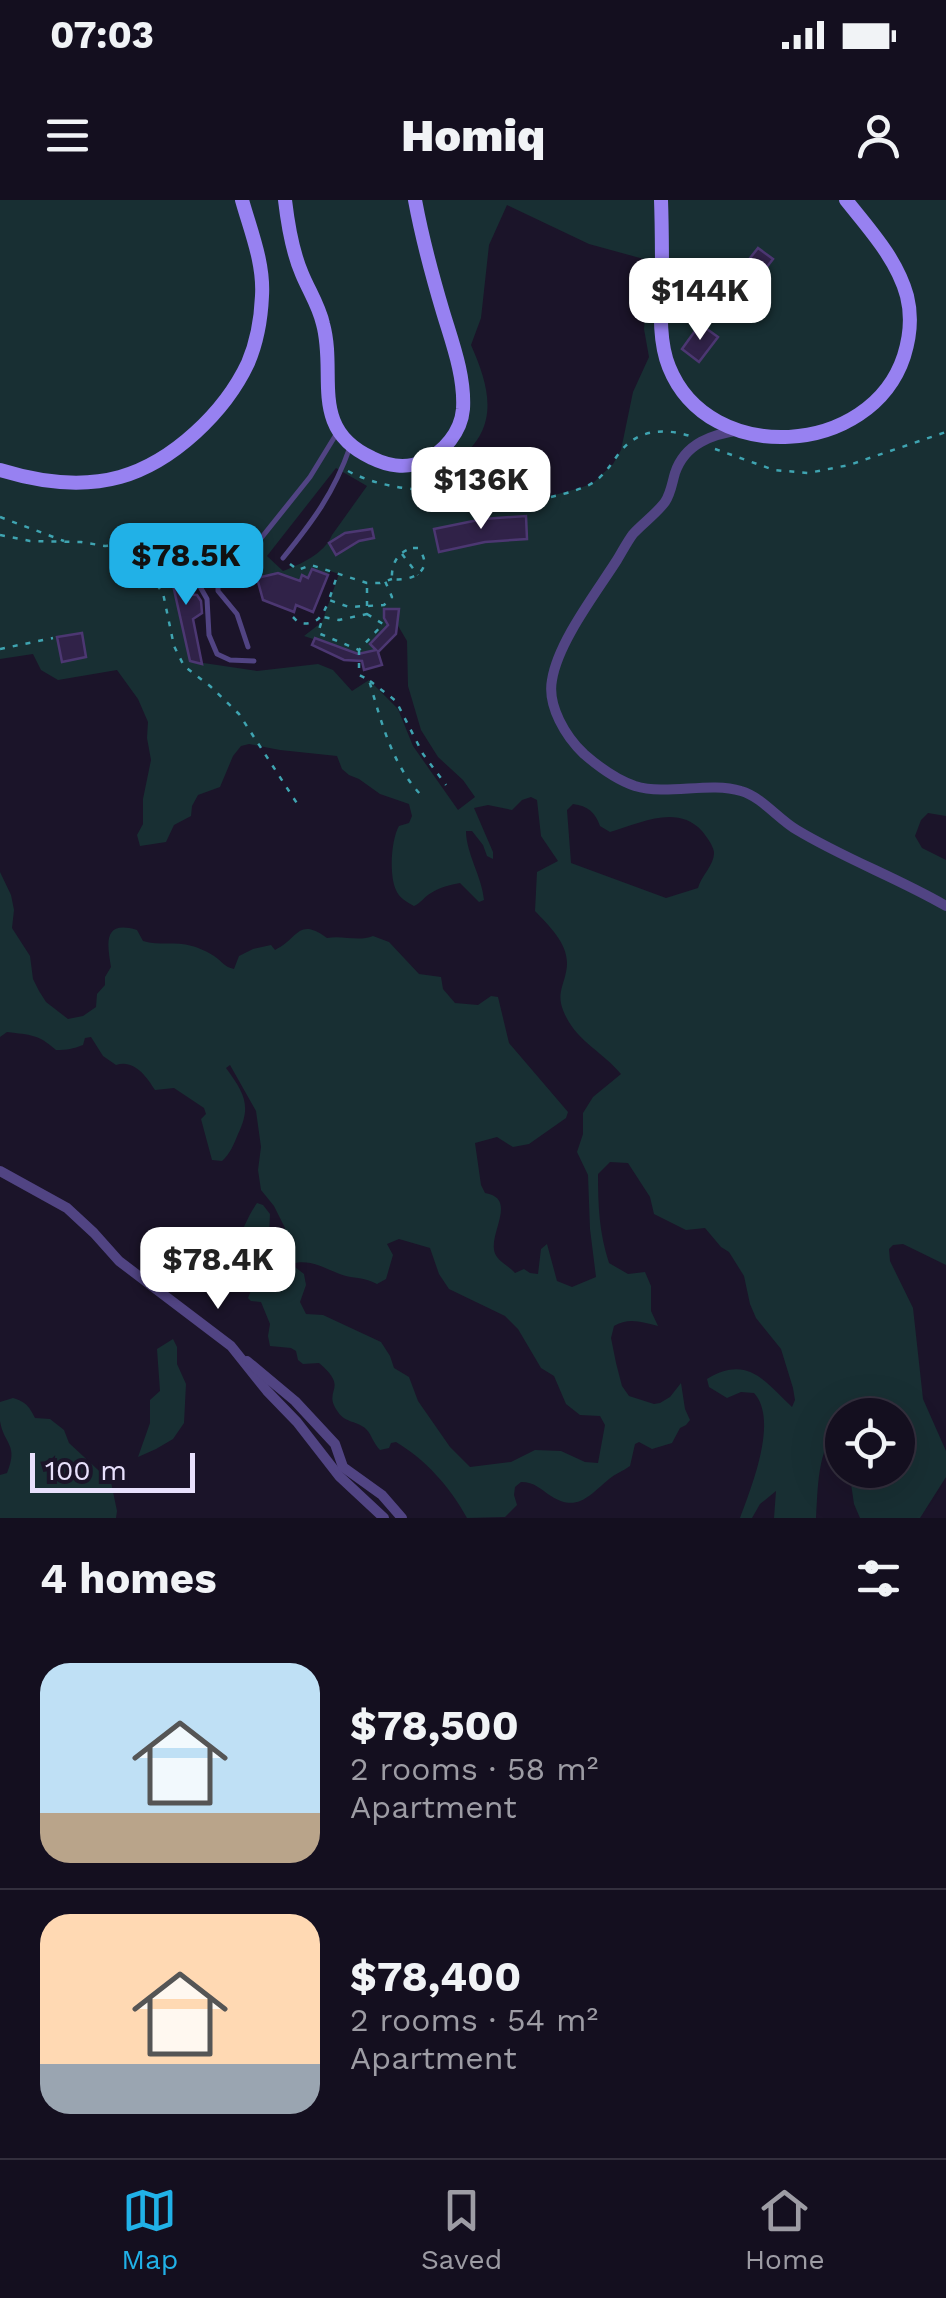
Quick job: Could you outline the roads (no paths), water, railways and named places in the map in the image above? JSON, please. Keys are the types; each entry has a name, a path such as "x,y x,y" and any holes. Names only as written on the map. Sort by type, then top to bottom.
{"main road":[{"path":"0,470 34,480 64,483 120,477 170,452 220,406 247,364 261,314 261,266 242,200"},
{"path":"285,200 294,250 324,327 331,416 339,431 361,453 401,466 416,464 446,446 462,418 463,393 456,355 415,200"},
{"path":"661,200 662,331 668,367 679,386 706,414 741,430 795,438 838,428 871,406 897,374 910,332 907,297 891,260 846,200"}],"street":[{"path":"741,430 702,441 683,458 666,500 634,534 563,649 551,681 554,708 573,744 600,767 637,786 728,788 746,792 794,829 946,906"},
{"path":"0,1171 67,1208 119,1261 282,1388 330,1437 343,1466 382,1495 402,1518"},
{"path":"242,1358 339,1476 384,1518"}],"lane":[{"path":"248,647 236,614 218,588 220,576 250,552 310,476 339,431"},
{"path":"283,558 316,518 350,444"},
{"path":"236,564 198,569 194,574 207,598 209,635 217,654 230,660 254,661"}]}
